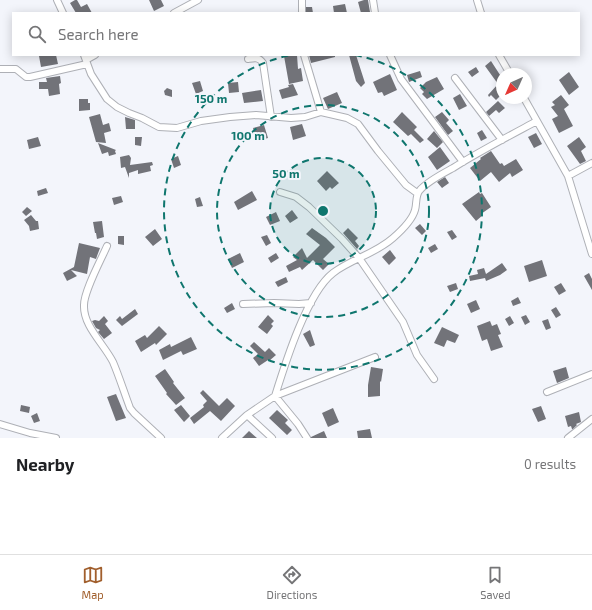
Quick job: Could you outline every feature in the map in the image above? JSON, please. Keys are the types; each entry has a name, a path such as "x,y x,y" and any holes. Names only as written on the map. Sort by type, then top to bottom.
{"street":[{"path":"57,0 63,12"},
{"path":"176,12 198,0"},
{"path":"302,0 302,12"},
{"path":"373,0 375,12"},
{"path":"477,0 481,12"},
{"path":"304,56 321,112"},
{"path":"390,56 396,71 404,85 463,162"},
{"path":"500,56 507,68"},
{"path":"248,59 261,59 263,63 271,117"},
{"path":"0,69 16,69 26,77 30,77 86,60 98,86 107,99 117,107 159,127 177,128 201,121 256,115 291,118 305,117 321,112 347,118 358,124 406,185 417,193"},
{"path":"455,78 502,140"},
{"path":"527,104 568,176 592,254"},
{"path":"275,396 286,362 312,303 325,280 345,265 372,252 392,238 411,219 415,210 417,193 426,184 537,121"},
{"path":"568,176 592,163"},
{"path":"280,192 296,197 309,207 359,258 402,322 418,355 434,379"},
{"path":"107,246 86,294 84,314 89,325 112,360 130,408 161,438"},
{"path":"243,304 312,303"},
{"path":"222,438 247,415 275,396 375,358"},
{"path":"546,392 592,374"},
{"path":"275,396 298,424 307,438"},
{"path":"247,415 272,438"},
{"path":"568,438 592,419"},
{"path":"0,424 30,433 56,438"}],"building":[{"path":"77,0 81,7 87,4 91,12 75,12 70,3"},
{"path":"149,0 161,0 164,6 154,11"},
{"path":"368,0 370,12 361,12 358,2"},
{"path":"345,4 347,12 334,12 333,6"},
{"path":"306,7 312,7 313,12 306,12"},
{"path":"39,56 56,56 58,64 41,67"},
{"path":"284,56 297,56 298,69 301,68 303,81 289,84"},
{"path":"309,56 335,56 335,57 311,63"},
{"path":"349,56 356,56 365,83 361,87 356,81"},
{"path":"491,61 496,69 496,81 485,66"},
{"path":"476,67 479,72 472,77 468,72"},
{"path":"420,71 422,77 409,82 407,75"},
{"path":"569,72 579,87 569,95 559,80"},
{"path":"390,74 397,90 384,96 382,92 378,93 373,82"},
{"path":"60,76 60,94 49,96 48,89 39,89 39,82 47,82 46,78"},
{"path":"437,77 444,89 427,99 422,94 424,92 420,88 426,82"},
{"path":"200,81 203,91 196,94 192,83"},
{"path":"238,82 239,92 229,93 228,83"},
{"path":"293,84 298,95 282,99 279,90"},
{"path":"496,86 496,100 491,95 489,97 488,95"},
{"path":"167,88 172,90 172,97 165,95 164,91"},
{"path":"261,90 263,101 244,103 242,93"},
{"path":"337,92 342,103 328,109 323,98"},
{"path":"460,94 467,106 459,110 453,98"},
{"path":"561,95 569,105 564,109 573,126 559,133 552,119 558,116 551,107 555,105 552,102"},
{"path":"79,99 88,99 88,103 90,103 90,110 79,111"},
{"path":"496,103 501,104 505,108 499,113 496,110 489,116 486,112"},
{"path":"402,112 417,127 414,130 424,140 420,143 411,134 408,136 393,122"},
{"path":"442,112 449,120 446,123 453,131 448,135 435,117"},
{"path":"100,114 103,125 109,123 111,131 104,133 106,143 96,142 89,117"},
{"path":"125,117 135,120 135,129 126,129"},
{"path":"302,124 306,136 293,140 290,127"},
{"path":"264,125 268,138 257,141 253,128"},
{"path":"482,130 487,138 481,141 477,133"},
{"path":"434,131 443,142 437,148 427,139"},
{"path":"536,133 542,144 534,148 528,137"},
{"path":"38,137 41,146 29,149 27,140"},
{"path":"135,137 142,137 141,146 135,145"},
{"path":"579,137 586,147 581,151 586,161 580,164 567,146"},
{"path":"98,143 116,150 116,154 109,156 108,152 102,154"},
{"path":"440,147 450,161 437,170 428,157"},
{"path":"491,151 500,164 502,163 504,166 516,159 523,170 512,177 510,173 499,182 491,172 480,181 470,168 481,159 480,158"},
{"path":"129,155 131,158 130,165 152,162 153,165 150,166 151,171 138,174 138,170 129,173 129,178 125,167 121,168 120,157"},
{"path":"178,156 181,165 174,168 171,159"},
{"path":"327,171 339,183 332,189 330,187 326,191 317,181"},
{"path":"445,177 449,183 442,188 437,182"},
{"path":"46,188 48,193 38,196 37,191"},
{"path":"252,191 257,200 238,210 234,202"},
{"path":"479,192 480,194 482,193 491,207 481,214 483,215 476,221 462,204"},
{"path":"121,196 123,202 114,205 112,198"},
{"path":"200,197 203,206 197,207 195,199"},
{"path":"27,207 32,211 26,216 22,212"},
{"path":"292,210 298,218 290,223 285,216"},
{"path":"276,212 280,221 270,225 266,217"},
{"path":"31,215 36,221 38,221 39,229 30,231 29,226 24,220"},
{"path":"102,221 104,237 97,239 93,222"},
{"path":"420,224 426,231 422,235 415,228"},
{"path":"312,228 326,238 335,247 323,259 329,264 323,270 313,260 302,270 300,267 289,272 286,266 297,260 293,257 302,248 307,258 320,245 306,234"},
{"path":"348,228 358,238 355,241 359,246 357,249 343,233"},
{"path":"155,229 162,239 153,246 145,237"},
{"path":"452,230 457,237 452,240 447,232"},
{"path":"267,235 271,243 266,246 261,237"},
{"path":"118,236 124,236 124,245 118,244"},
{"path":"79,243 100,248 96,259 90,257 87,274 71,270 77,276 67,281 63,273 74,267"},
{"path":"435,244 438,249 431,253 428,248"},
{"path":"390,250 396,258 389,265 382,257"},
{"path":"240,253 244,262 232,268 228,259"},
{"path":"276,253 279,258 271,263 268,258"},
{"path":"542,260 547,276 529,282 524,266"},
{"path":"502,263 507,270 500,275 486,281 485,278 470,281 469,276 478,274 477,270 484,268 486,274"},
{"path":"589,273 592,279 592,290 584,276"},
{"path":"286,277 288,282 278,287 275,282"},
{"path":"456,283 458,289 450,292 447,286"},
{"path":"561,283 566,291 559,295 554,287"},
{"path":"518,297 521,303 513,306 511,301"},
{"path":"476,300 480,309 471,313 467,304"},
{"path":"232,303 235,309 227,313 224,308"},
{"path":"556,307 561,315 556,318 551,310"},
{"path":"135,309 138,314 122,326 116,320 120,316 122,319"},
{"path":"268,315 274,321 271,324 273,326 267,334 258,327"},
{"path":"526,315 530,322 525,325 521,317"},
{"path":"104,316 108,321 105,324 112,333 104,339 98,332 100,330 96,328 92,321 99,321"},
{"path":"510,316 514,323 509,326 505,319"},
{"path":"548,319 551,328 546,330 542,321"},
{"path":"490,321 492,326 497,324 501,334 498,335 503,347 491,351 487,339 482,341 477,326"},
{"path":"159,326 167,334 156,345 155,343 141,352 135,341 145,335 147,338"},
{"path":"442,327 459,335 455,343 447,340 444,347 434,343"},
{"path":"310,330 315,345 310,347 303,334"},
{"path":"191,337 197,349 183,355 181,351 163,360 159,350 170,344 171,347"},
{"path":"254,342 265,352 269,348 276,355 269,361 268,360 259,366 253,358 258,354 250,346"},
{"path":"371,367 383,369 381,382 380,381 380,396 368,397"},
{"path":"566,367 569,378 557,383 553,371"},
{"path":"165,369 174,382 173,383 185,398 176,405 166,394 167,393 155,376"},
{"path":"203,390 219,406 227,398 235,406 221,421 210,411 194,424 190,418 204,407 203,405 207,401 200,393"},
{"path":"116,394 126,418 116,421 107,397"},
{"path":"21,405 30,407 29,413 20,411"},
{"path":"181,405 190,416 184,422 174,410"},
{"path":"541,406 546,419 538,422 532,409"},
{"path":"333,408 339,422 328,427 322,413"},
{"path":"277,410 288,420 285,423 292,430 287,435 269,418"},
{"path":"579,412 581,422 576,424 577,425 573,429 571,426 568,427 565,416"},
{"path":"37,413 40,421 34,423 31,416"},
{"path":"370,429 372,438 358,438 357,431"},
{"path":"249,431 257,438 242,438"},
{"path":"324,431 327,438 311,438 311,437"}]}
